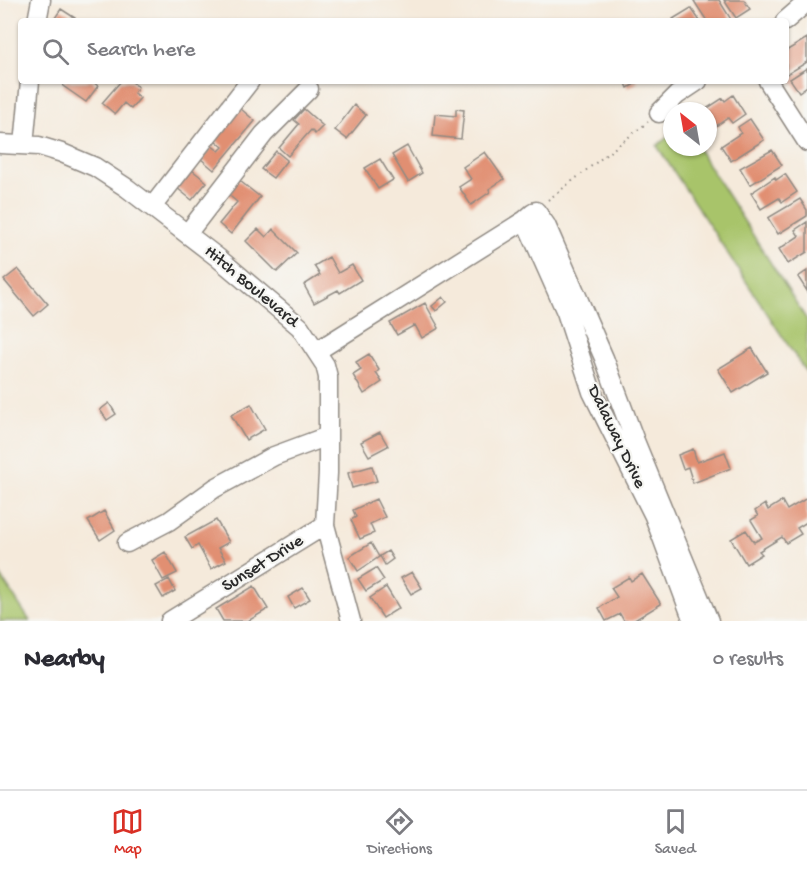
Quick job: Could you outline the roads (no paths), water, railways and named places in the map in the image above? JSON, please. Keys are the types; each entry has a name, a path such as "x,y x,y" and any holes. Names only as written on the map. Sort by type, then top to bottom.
{"street":[{"path":"38,18 41,0"},
{"path":"788,18 807,2"},
{"path":"24,145 30,84"},
{"path":"152,207 248,84"},
{"path":"659,113 677,95 694,84"},
{"path":"770,84 807,142"},
{"path":"188,234 264,134 309,89"},
{"name":"Hitch Boulevard","path":"0,144 39,146 95,167 188,234 300,327 325,365 328,377 325,525 351,621"},
{"path":"317,351 534,212 546,225 604,358 635,441 709,621"},
{"name":"Dalaway Drive","path":"534,212 592,392 654,516 693,621"},
{"path":"127,543 169,521 215,488 264,462 328,436"},
{"name":"Sunset Drive","path":"170,621 325,525"}]}
